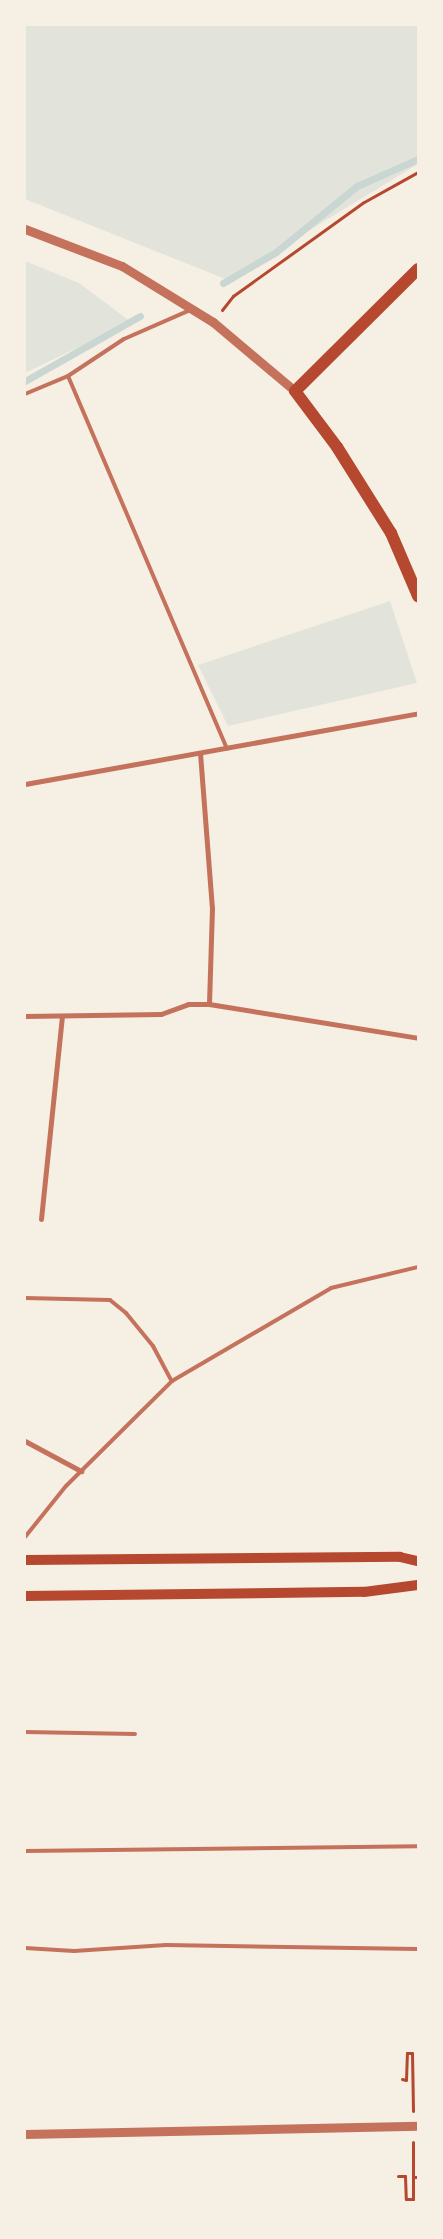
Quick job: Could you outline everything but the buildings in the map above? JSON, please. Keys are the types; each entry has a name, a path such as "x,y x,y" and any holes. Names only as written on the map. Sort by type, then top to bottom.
{"main road":[{"path":"418,269 295,392 337,447 391,533 418,596"},
{"path":"25,1560 400,1557 418,1561"},
{"path":"25,1596 364,1592 418,1584"}],"street":[{"path":"25,229 122,266 213,322 295,392"},
{"path":"25,784 418,712"},
{"path":"200,753 212,908 209,1004"},
{"path":"25,1016 161,1014 188,1004 209,1004 418,1038"},
{"path":"42,1218 62,1016"},
{"path":"25,1441 81,1471"},
{"path":"25,2134 418,2126"}],"lane":[{"path":"25,394 68,376 124,339 192,309"},
{"path":"68,376 227,748"},
{"path":"25,1537 81,1471 172,1381 331,1288 418,1267"},
{"path":"25,1298 110,1300 126,1313 152,1346 172,1381"},
{"path":"25,1732 135,1734"},
{"path":"25,1851 418,1846"},
{"path":"25,1948 74,1951 166,1944 418,1949"}],"path":[{"path":"213,322 233,296 364,202 418,172"},
{"path":"402,2079 406,2080 406,2053 412,2053 413,2080"},
{"path":"398,2176 404,2176 406,2198 413,2199 414,2177"}],"shaded area":[{"path":"25,25 418,25 418,164 228,280 25,199"},
{"path":"25,261 79,283 131,322 25,373"},
{"path":"390,601 417,683 228,726 198,665"}],"waterway":[{"path":"223,283 276,252 357,186 418,159"},
{"path":"25,381 140,316"}]}
